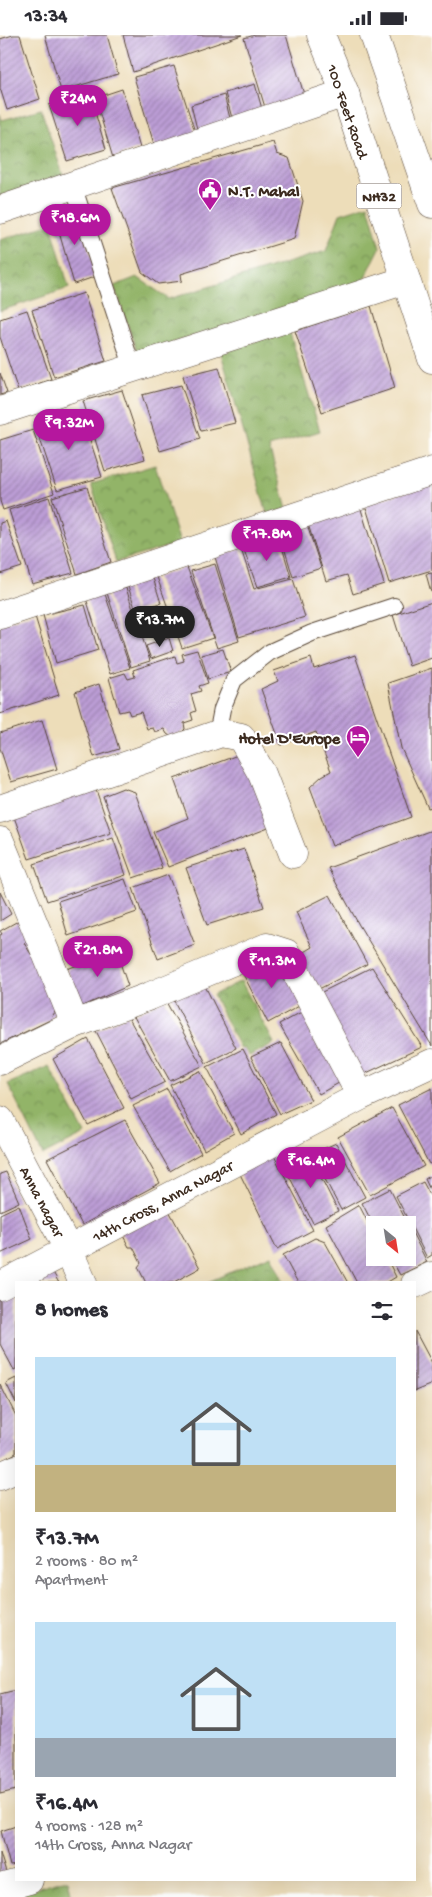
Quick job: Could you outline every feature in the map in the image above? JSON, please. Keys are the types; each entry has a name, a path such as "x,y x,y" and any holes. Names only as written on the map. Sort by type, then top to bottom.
{"main road":[{"name":"100 Feet Road","path":"321,35 344,93 432,359"},
{"name":"NH32","path":"374,35 424,156 432,204"},
{"path":"0,210 344,93"},
{"path":"0,411 406,280"},
{"path":"0,615 432,471"},
{"path":"0,809 222,733 240,737 262,774 293,854"},
{"path":"0,841 75,1024"},
{"path":"0,1061 75,1024 150,996 267,947 286,953 361,1096"},
{"name":"14th Cross, Anna Nagar","path":"0,1286 361,1096 432,1063"},
{"name":"Anna nagar","path":"0,1119 83,1281"},
{"path":"416,1284 432,1276"},
{"path":"0,1476 15,1469"},
{"path":"0,1888 25,1881"}],"lane":[{"path":"73,185 133,369"},
{"path":"218,735 222,709 234,680 270,652 312,633 394,606"}],"green space":[{"path":"41,109 63,175 0,196 0,114 2,120"},
{"path":"368,205 380,248 363,282 138,354 114,286 137,277 169,299 326,251 340,214"},
{"path":"51,224 69,288 0,311 0,240"},
{"path":"289,330 320,431 269,447 287,509 267,514 221,353"},
{"path":"155,465 180,543 116,562 91,484"},
{"path":"241,981 274,1043 249,1056 243,1047 240,1049 213,995"},
{"path":"49,1066 85,1134 43,1155 8,1084"},
{"path":"271,1255 284,1281 210,1281"},
{"path":"60,1881 68,1881 72,1897 15,1897 14,1894"}],"building":[{"path":"20,35 40,99 7,110 0,88 0,39"},
{"path":"45,35 107,35 118,74 61,91"},
{"path":"123,35 242,35 133,72"},
{"path":"255,35 286,35 306,101 267,114 244,38"},
{"path":"174,66 197,138 156,151 134,77"},
{"path":"255,84 264,116 234,125 225,93"},
{"path":"122,89 140,148 113,158 95,98"},
{"path":"89,92 106,149 67,161 49,105"},
{"path":"224,95 232,126 199,137 191,105"},
{"name":"N.T. Mahal","path":"273,142 277,154 289,158 303,201 294,239 181,274 182,281 158,284 142,272 112,188"},
{"path":"77,210 97,276 74,284 54,215"},
{"path":"84,293 106,361 54,377 32,310"},
{"path":"371,306 395,388 322,412 295,331"},
{"path":"27,310 51,379 18,391 0,337 0,319"},
{"path":"219,367 235,423 201,431 183,376"},
{"path":"0,373 7,393 0,395"},
{"path":"181,385 200,439 160,451 142,395"},
{"path":"122,390 145,459 105,471 83,401"},
{"path":"81,412 102,477 57,490 36,427"},
{"path":"33,430 54,493 3,510 0,501 0,440"},
{"path":"432,484 432,570 389,583 365,504"},
{"path":"87,487 111,562 77,574 52,497"},
{"path":"49,497 73,573 32,584 9,510"},
{"path":"360,506 384,584 353,594 347,575 326,581 307,521"},
{"path":"6,521 22,567 0,574 0,523"},
{"path":"307,525 321,568 293,577 280,534"},
{"path":"279,537 291,577 257,587 243,547"},
{"path":"241,549 254,589 293,579 305,617 239,637 215,557"},
{"path":"215,564 239,641 217,648 191,571"},
{"path":"187,567 213,638 182,648 157,577"},
{"path":"432,573 432,592 431,592 426,574"},
{"path":"153,578 161,603 136,611 128,586"},
{"path":"126,588 150,661 131,667 107,593"},
{"path":"105,594 130,668 110,674 86,598"},
{"path":"432,602 432,658 409,666 393,615"},
{"path":"85,605 98,650 56,663 43,615"},
{"path":"34,613 59,695 0,714 0,624"},
{"path":"169,638 173,651 151,659 146,646"},
{"path":"223,649 231,672 208,679 201,655"},
{"path":"197,650 208,683 199,686 201,691 191,694 196,711 191,713 193,720 184,723 185,729 181,733 170,736 164,729 155,732 153,728 147,729 141,712 130,715 128,710 119,712 109,678 125,673 128,679 135,677 133,670 175,656 177,663 184,661 182,654"},
{"name":"Hotel D'Europe","path":"355,655 411,817 332,846 310,787 331,771 316,732 281,745 261,689 278,681 274,671 311,658 314,669"},
{"path":"432,668 432,807 428,808 401,748 388,683"},
{"path":"99,684 119,749 94,757 75,692"},
{"path":"42,720 57,769 11,782 0,748 0,733"},
{"path":"243,753 271,827 168,867 153,832 188,818 174,779"},
{"path":"95,787 111,833 29,859 13,814"},
{"path":"123,788 135,792 162,868 133,878 103,796"},
{"path":"432,830 432,1046 359,925 328,868"},
{"path":"113,838 126,875 47,901 34,864"},
{"path":"244,849 264,907 207,925 186,868"},
{"path":"168,875 195,945 158,959 133,888"},
{"path":"125,879 137,912 68,936 58,901"},
{"path":"0,892 11,914 0,921"},
{"path":"330,895 367,964 319,989 297,956 312,947 296,912"},
{"path":"18,921 29,940 24,943 58,1007 50,1020 0,1044 0,935 2,934 0,931"},
{"path":"116,951 128,986 81,1007 67,969"},
{"path":"276,956 303,1004 268,1023 241,970"},
{"path":"372,967 422,1047 360,1076 316,995"},
{"path":"203,982 236,1048 206,1063 172,997"},
{"path":"165,1000 202,1066 170,1081 133,1015"},
{"path":"309,1008 346,1079 319,1094 279,1024"},
{"path":"127,1015 165,1082 131,1099 96,1031"},
{"path":"88,1039 124,1108 88,1125 53,1059"},
{"path":"281,1043 311,1100 280,1114 251,1057"},
{"path":"243,1049 276,1114 241,1134 207,1067"},
{"path":"200,1071 234,1133 204,1150 170,1085"},
{"path":"432,1088 432,1163 429,1164 398,1105"},
{"path":"167,1089 201,1153 170,1171 133,1106"},
{"path":"392,1108 424,1166 370,1195 338,1137"},
{"path":"125,1120 160,1183 82,1225 47,1159"},
{"path":"336,1143 365,1197 341,1210 312,1154"},
{"path":"272,1152 313,1230 277,1249 238,1170"},
{"path":"310,1156 338,1211 313,1223 285,1168"},
{"path":"6,1172 19,1202 0,1211 0,1174"},
{"path":"432,1175 432,1194 425,1179"},
{"path":"423,1182 432,1199 432,1255 427,1258 416,1236 416,1216 406,1216 396,1196"},
{"path":"390,1189 404,1216 369,1216 362,1203"},
{"path":"19,1205 32,1239 0,1254 0,1214"},
{"path":"166,1205 200,1268 176,1281 145,1281 138,1267 141,1263 133,1247 129,1247 119,1228"},
{"path":"359,1205 366,1219 366,1266 390,1266 396,1277 389,1281 356,1281 326,1225"},
{"path":"315,1238 325,1242 347,1281 297,1281 283,1255"},
{"path":"416,1240 427,1262 400,1275 395,1266 416,1266"},
{"path":"50,1267 58,1281 25,1281"},
{"path":"15,1290 14,1370 0,1344 0,1295"},
{"path":"416,1333 432,1363 432,1384 416,1391"},
{"path":"15,1378 15,1401 6,1383"},
{"path":"0,1384 15,1414 15,1454 0,1462"},
{"path":"15,1690 15,1790 0,1794 0,1694"},
{"path":"15,1826 15,1865 10,1866 1,1831"},
{"path":"0,1853 6,1873 0,1875"}],"place":[{"name":"N.T. Mahal","path":"210,211"},
{"name":"Hotel D'Europe","path":"358,758"}]}
